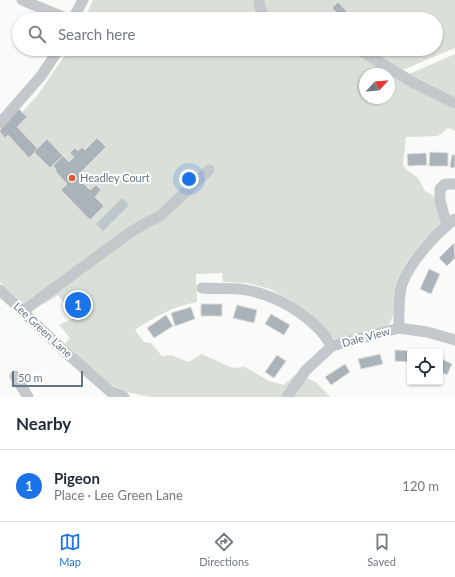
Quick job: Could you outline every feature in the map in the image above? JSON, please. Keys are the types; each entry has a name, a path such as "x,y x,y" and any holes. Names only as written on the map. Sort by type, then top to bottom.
{"street":[{"path":"22,0 51,12"},
{"path":"76,12 83,0"},
{"path":"259,0 259,6 262,12"},
{"path":"0,123 41,76 54,56"},
{"path":"370,56 414,83 455,103"},
{"path":"23,311 132,231 161,215 209,170"},
{"path":"451,222 440,201 440,189 444,184 455,184"},
{"name":"Dale View","path":"399,328 399,308 402,284 414,263 428,244 451,222"},
{"name":"Dale View","path":"202,288 240,289 262,294 283,302 317,327 332,346"},
{"name":"Lee Green Lane","path":"0,290 111,394 124,397"},
{"name":"Dale View","path":"287,397 306,370 332,346 399,328 427,332 455,340"},
{"path":"15,376 28,397"}],"shaded area":[{"path":"93,0 455,0 455,48 443,53 443,12 87,12"},
{"path":"455,54 455,97 409,74"},
{"path":"64,56 436,56 395,73 395,68 359,68 359,104 395,104 395,75 455,109 455,131 448,128 438,136 406,137 403,165 418,178 425,191 434,196 441,223 414,251 403,268 396,285 391,321 385,327 336,340 290,300 270,289 247,283 223,282 222,273 196,274 197,302 164,313 135,330 144,342 151,343 162,356 171,355 188,362 202,354 232,368 245,367 269,381 284,385 296,374 316,382 330,397 150,397 122,391 99,377 65,344 70,338 59,325 91,310 90,305 83,293 65,304 58,295 44,304 35,295 23,304 0,282 0,130 19,109 22,112 37,96"},
{"path":"122,198 129,205 103,231 96,224"}],"building":[{"path":"338,2 347,12 336,12 332,8"},
{"path":"19,109 27,117 17,127 38,149 29,158 8,135 5,138 0,132 0,130"},
{"name":"Headley Court","path":"97,138 106,147 81,172 84,176 80,180 90,190 96,185 101,190 95,197 104,206 90,220 61,190 67,184 56,172 56,169 53,166 63,156 69,162 74,157 70,153 75,148 78,151 82,147 85,150"},
{"path":"47,139 63,156 50,168 34,152"},
{"path":"430,152 448,153 448,166 429,166"},
{"path":"426,153 427,165 408,166 407,154"},
{"path":"452,155 455,155 455,168 450,167"},
{"path":"454,243 455,258 447,266 439,258"},
{"path":"429,269 440,274 431,294 420,289"},
{"path":"83,297 86,304 82,306 84,311 77,315 71,303"},
{"path":"201,304 222,304 222,316 201,316"},
{"path":"237,305 257,310 254,323 233,318"},
{"path":"191,307 195,319 175,326 171,313"},
{"path":"271,314 290,325 284,335 265,324"},
{"path":"166,315 173,326 154,338 147,328"},
{"path":"395,350 407,351 407,362 395,361"},
{"path":"380,354 383,364 361,369 358,359"},
{"path":"277,355 286,361 274,378 265,372"},
{"path":"443,360 452,364 447,375 443,373"},
{"path":"345,364 350,372 331,385 325,377"}],"place":[{"name":"Headley Court","path":"72,178"},
{"name":"Pigeon","path":"78,305"}]}
